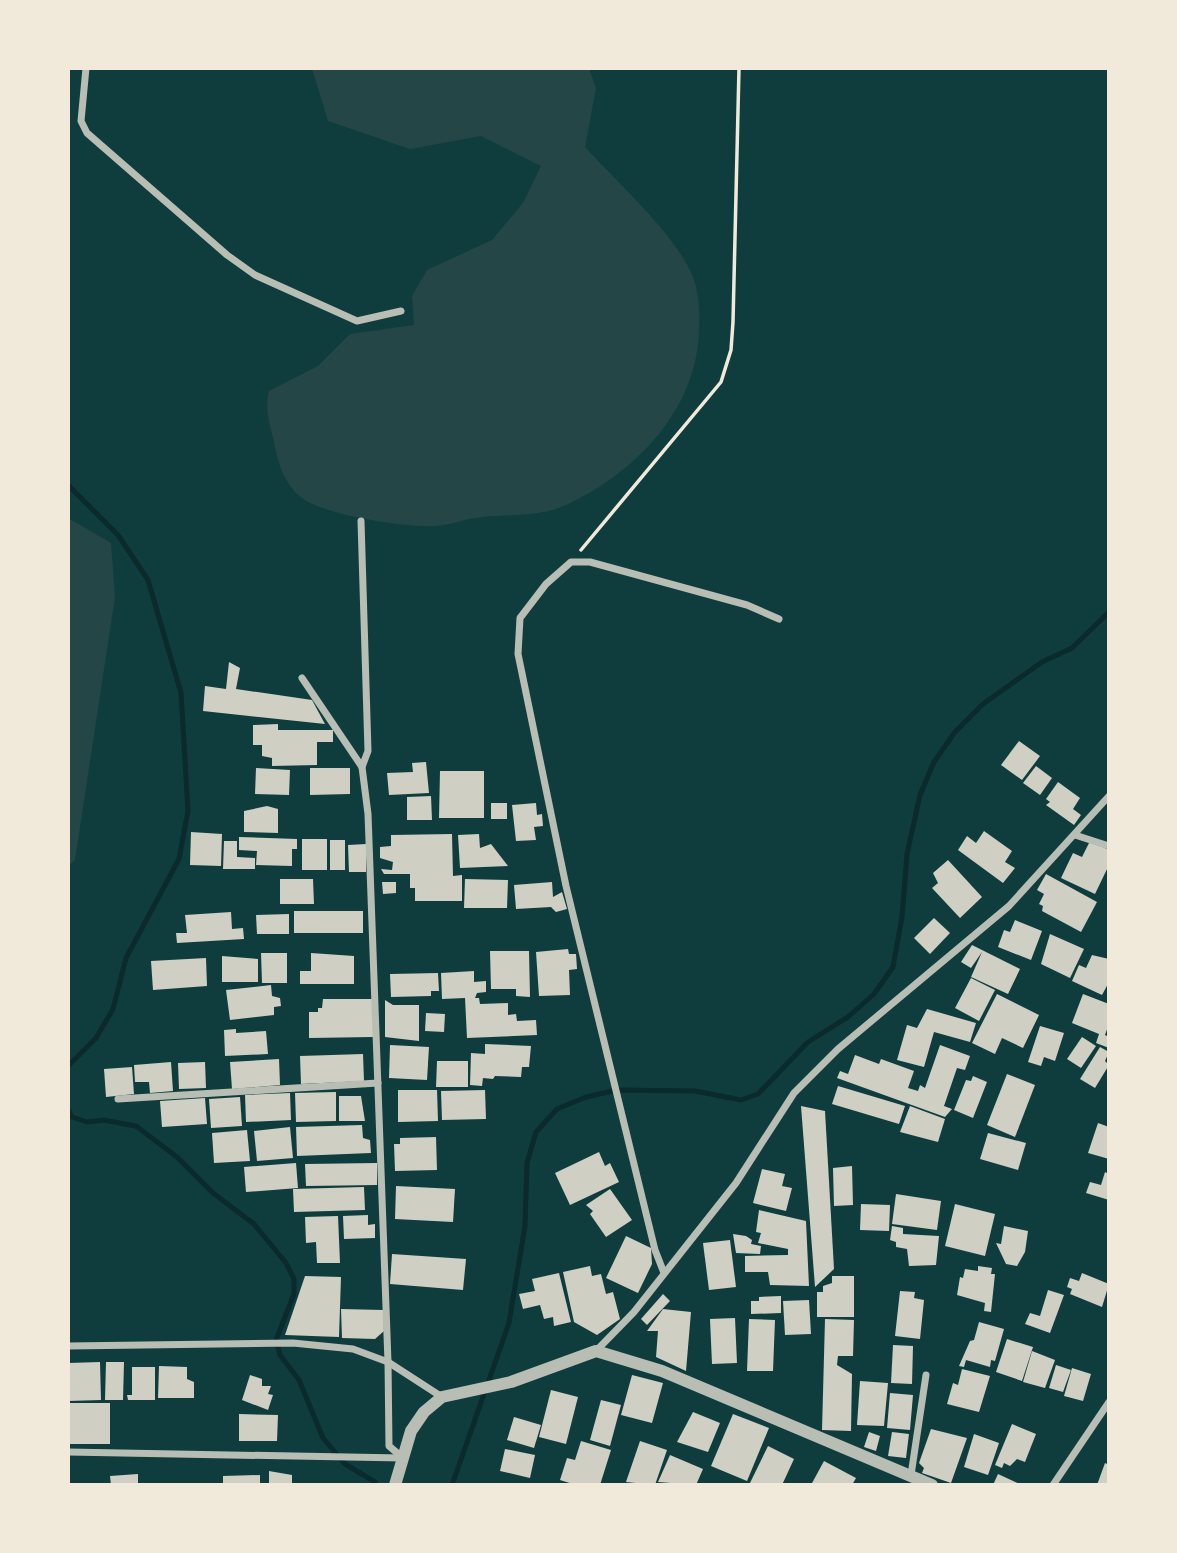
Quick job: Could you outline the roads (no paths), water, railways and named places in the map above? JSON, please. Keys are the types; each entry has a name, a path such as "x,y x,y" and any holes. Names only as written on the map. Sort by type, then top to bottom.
{"street":[{"path":"86,68 81,121 87,133 227,255 255,275 357,321 401,311"},
{"path":"361,521 368,751 362,767"},
{"path":"664,1273 655,1250 566,886 518,653 520,618 546,584 571,562 590,562 747,605 779,619"},
{"path":"302,678 362,767 368,814 389,1446 403,1458"},
{"path":"395,1485 411,1431 425,1412 442,1397 489,1388 596,1351 634,1312 736,1183 794,1093 838,1049 995,919 1109,796"},
{"path":"1075,835 1109,846"},
{"path":"118,1099 378,1083"},
{"path":"68,1346 293,1343 353,1349 388,1362 442,1397"},
{"path":"596,1351 662,1371 932,1485"},
{"path":"911,1475 926,1375"},
{"path":"1053,1485 1109,1402"},
{"path":"68,1452 403,1458"}],"waterway":[{"path":"68,485 118,535 148,580 181,693 188,811 179,859 126,958 113,1009 96,1038 68,1066"},
{"path":"452,1485 509,1323 525,1226 527,1163 536,1132 557,1109 586,1097 617,1090 695,1091 741,1100 758,1094 808,1042 848,1017 874,994 893,967 902,917 907,854 920,795 934,762 955,732 983,704 1042,662 1072,648 1109,612"},
{"path":"68,1110 72,1117 87,1122 103,1120 136,1126 177,1157 213,1193 254,1224 286,1263 294,1279 294,1294 276,1340 280,1355 299,1380 323,1438 345,1464 375,1482"}]}
